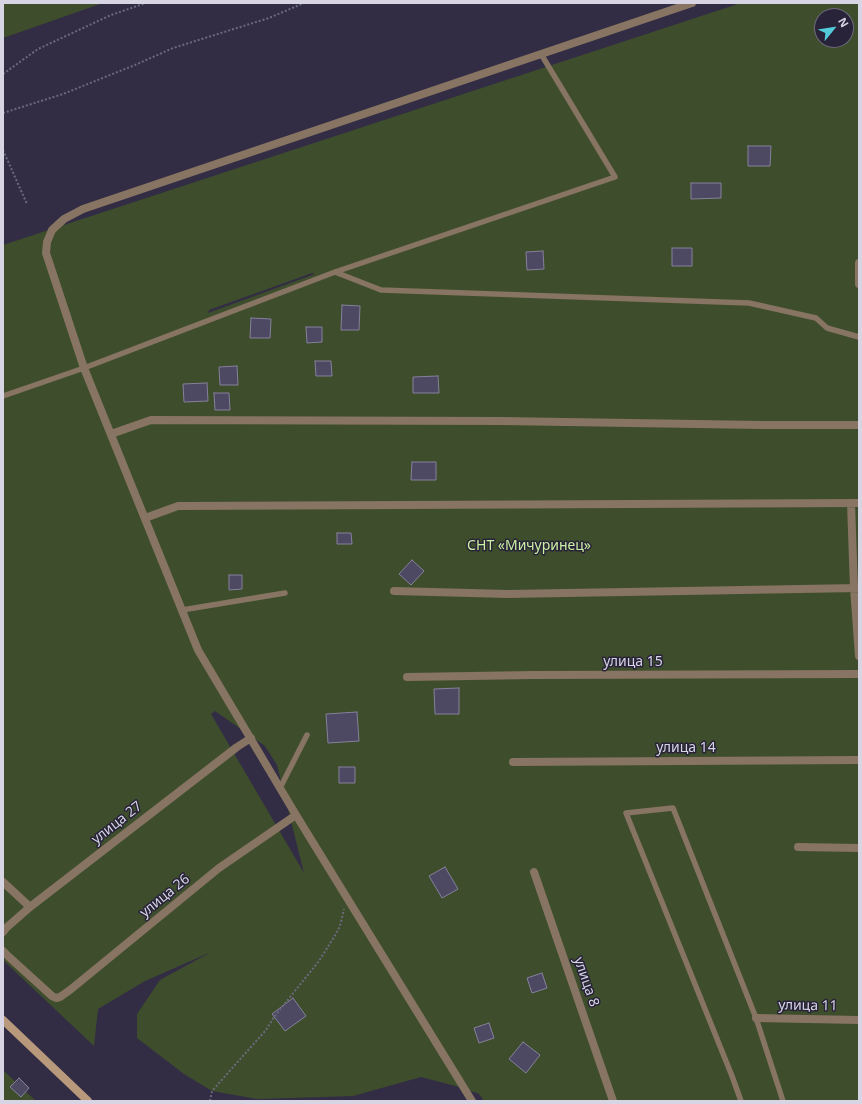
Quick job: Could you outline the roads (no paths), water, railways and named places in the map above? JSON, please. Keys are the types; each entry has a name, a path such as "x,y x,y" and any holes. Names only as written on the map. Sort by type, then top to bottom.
{"main road":[{"path":"3,1020 88,1101"}],"street":[{"path":"472,1101 346,898 198,650 84,368 46,252 47,242 52,230 64,219 90,206 692,3"},
{"path":"859,263 859,284"},
{"path":"111,434 151,420 493,421 859,425"},
{"path":"145,518 178,506 855,503 856,588 859,656"},
{"path":"394,591 508,594 856,588"},
{"name":"улица 15","path":"407,677 859,674"},
{"name":"улица 27","path":"3,932 30,907 236,747 251,738"},
{"name":"улица 14","path":"513,762 859,760"},
{"name":"улица 26","path":"3,951 52,996 56,998 65,994 219,868 296,815"},
{"path":"798,847 859,848"},
{"name":"улица 8","path":"534,872 614,1101"},
{"path":"3,882 30,907"},
{"name":"улица 11","path":"756,1018 859,1020"}],"lane":[{"path":"3,396 84,368 335,272 615,178 541,54"},
{"path":"335,272 381,290 749,303 816,318 827,328 859,337"},
{"path":"182,610 285,592"},
{"path":"280,788 307,735"},
{"path":"741,1101 626,814 674,808 756,1018 783,1101"}],"park label":[{"name":"СНТ «Мичуринец»","path":"529,546"}]}
